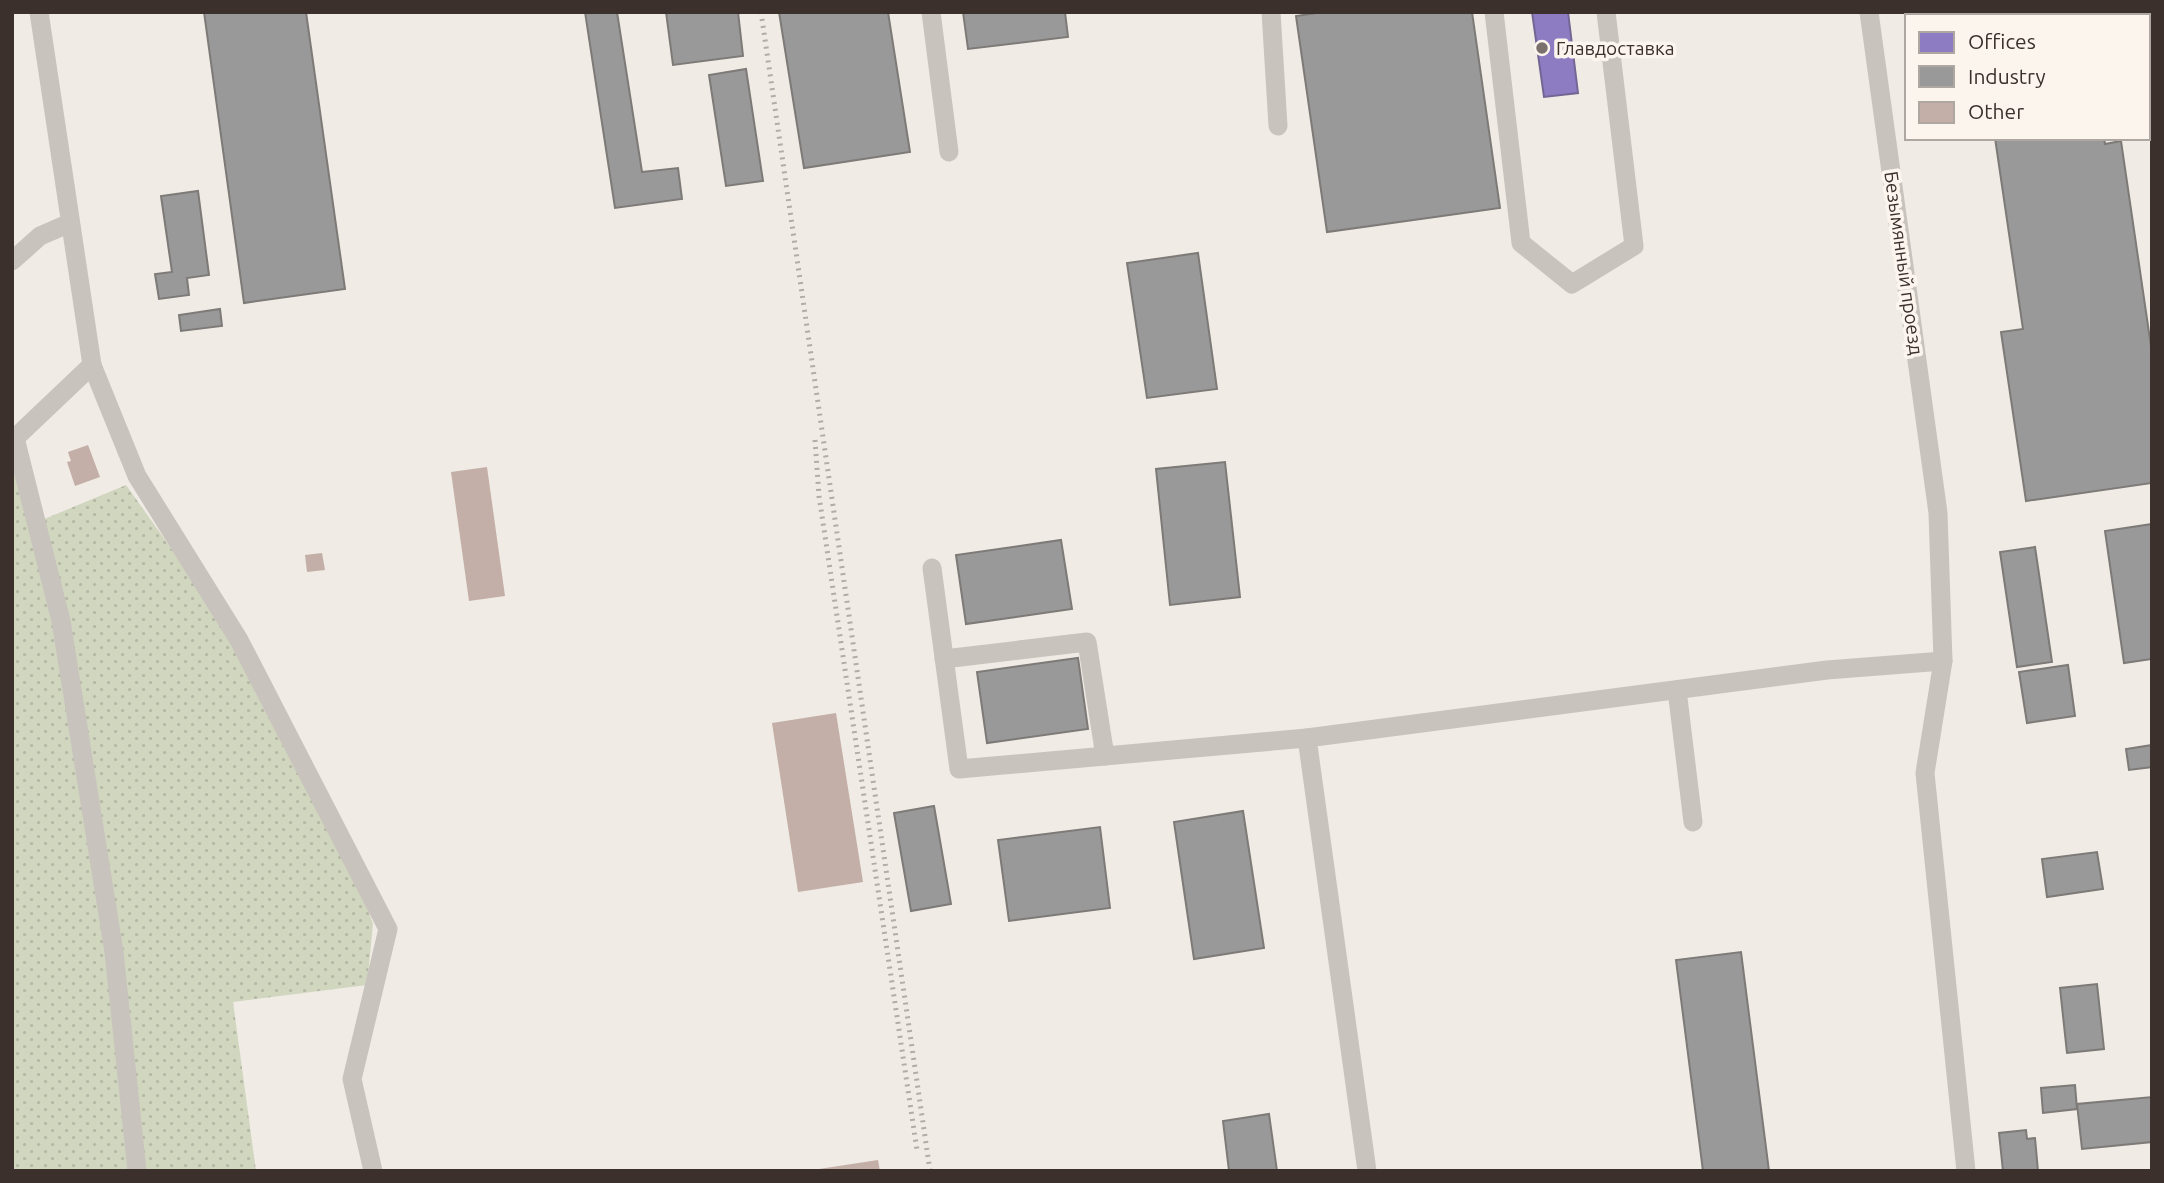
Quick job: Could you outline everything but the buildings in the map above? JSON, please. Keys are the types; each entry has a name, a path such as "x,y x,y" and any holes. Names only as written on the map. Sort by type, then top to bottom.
{"street":[{"path":"39,12 92,365 137,476 239,640 388,929 352,1079 373,1171"},
{"path":"931,12 949,152"},
{"path":"1271,12 1279,127"},
{"path":"1494,12 1521,243 1572,284 1634,246 1606,12"},
{"name":"Безымянный проезд","path":"1869,12 1938,513 1943,661 1925,774 1966,1171"},
{"path":"12,261 40,236 70,223"},
{"path":"92,365 14,440 61,621 114,952 137,1171"},
{"path":"932,568 959,769 1307,738 1827,670 1943,661"},
{"path":"944,659 1087,642 1105,756"},
{"path":"1677,690 1693,822"},
{"path":"1307,738 1367,1171"}],"green space":[{"path":"12,468 18,470 30,525 126,485 208,600 347,854 373,924 367,985 233,1002 256,1171 12,1171"}],"railway":[{"path":"761,12 930,1171"},
{"path":"815,440 819,496 917,1150"}],"place":[{"name":"Главдоставка","path":"1542,48"}]}
